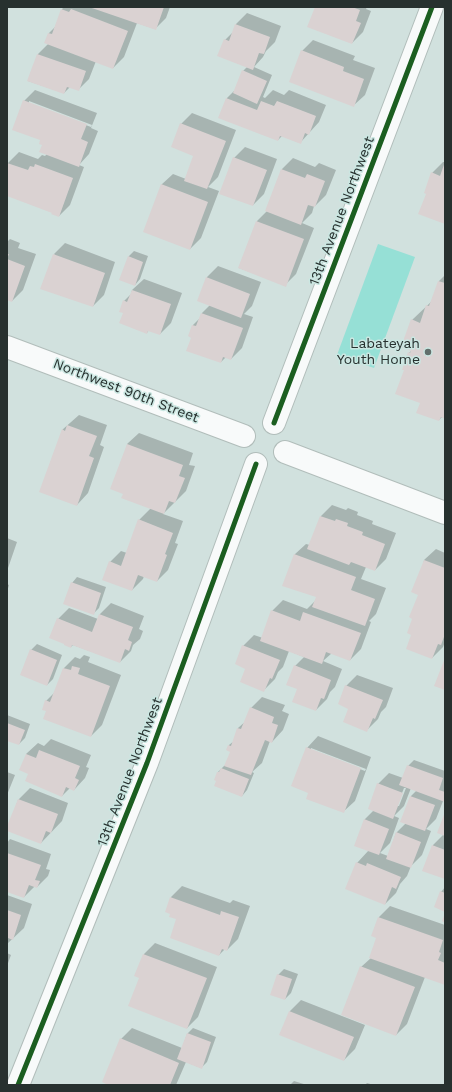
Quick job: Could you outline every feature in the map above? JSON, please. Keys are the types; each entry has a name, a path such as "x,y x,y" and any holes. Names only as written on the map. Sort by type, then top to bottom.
{"street":[{"name":"13th Avenue Northwest","path":"274,423 432,7"},
{"name":"Northwest 90th Street","path":"7,347 244,436"},
{"path":"263,421 274,423 286,435 287,442 284,456 273,465 266,466 251,462 243,449 242,441 244,436 256,423 263,421"},
{"path":"286,452 445,513"},
{"name":"13th Avenue Northwest","path":"18,1085 146,767 256,464"}],"shaded area":[{"path":"378,244 415,257 374,368 337,355"}],"building":[{"path":"89,7 164,7 156,30"},
{"path":"315,7 352,7 360,10 356,21 361,23 352,44 307,27"},
{"path":"61,9 69,12 71,9 128,31 113,69 44,43 48,33 52,34"},
{"path":"235,24 270,37 264,54 259,53 253,70 217,56 224,39 229,41"},
{"path":"301,50 344,67 343,71 364,79 354,107 289,82"},
{"path":"37,54 86,71 79,91 67,87 64,94 27,81"},
{"path":"242,70 267,81 257,104 233,93"},
{"path":"226,98 257,110 261,101 274,106 277,101 316,116 309,135 305,133 301,144 280,136 278,141 218,118"},
{"path":"23,100 87,124 81,139 88,142 79,167 39,152 42,145 39,144 40,140 12,130"},
{"path":"180,123 226,141 207,189 184,181 193,156 171,147"},
{"path":"233,157 267,170 253,206 219,194"},
{"path":"445,162 445,224 418,214 426,194 424,193 431,172 440,176"},
{"path":"7,163 28,170 30,166 34,167 35,164 73,178 59,217 7,196"},
{"path":"281,169 305,178 307,174 325,181 315,207 308,205 301,225 265,211"},
{"path":"161,184 208,202 190,250 143,232"},
{"path":"256,221 304,239 286,287 238,268"},
{"path":"53,254 105,273 93,307 40,289"},
{"path":"128,256 143,262 135,286 119,280"},
{"path":"7,259 25,266 12,302 7,300"},
{"path":"206,277 250,294 241,318 197,301"},
{"name":"Labateyah Youth Home","path":"438,281 445,283 445,419 441,417 439,421 416,413 420,403 395,394 404,370 402,370 408,352 410,353 411,351 401,347 411,319 420,323 426,305 429,306"},
{"path":"132,290 171,304 160,335 148,331 147,334 119,323 123,313 119,312 123,300 127,302"},
{"path":"201,313 243,328 231,360 223,357 221,363 186,351 191,338 188,336 192,325 196,326"},
{"path":"67,425 97,436 89,456 94,458 77,506 39,492 62,429 65,431"},
{"path":"127,444 183,465 179,476 185,478 175,503 169,501 164,514 121,498 123,494 110,489"},
{"path":"320,516 335,521 336,519 348,523 347,526 363,532 362,535 385,544 375,571 351,562 349,565 307,549"},
{"path":"138,519 173,533 157,582 138,575 132,591 102,580 109,561 121,566"},
{"path":"294,554 356,577 351,590 375,599 365,626 312,607 316,597 282,586"},
{"path":"424,560 445,568 445,634 441,645 438,644 432,659 406,649 411,635 407,633 412,619 409,617 418,595 411,592"},
{"path":"71,582 101,593 94,615 63,604"},
{"path":"271,610 300,621 303,612 361,633 350,661 326,652 322,664 260,641"},
{"path":"99,614 133,627 128,640 132,642 129,651 125,649 120,663 72,645 71,648 49,638 57,618 92,632"},
{"path":"242,645 280,660 272,679 270,678 264,692 240,682 245,669 235,664"},
{"path":"30,649 57,660 47,686 20,675"},
{"path":"445,658 445,690 434,686"},
{"path":"294,665 331,680 324,699 321,698 316,711 292,702 297,689 286,685"},
{"path":"72,666 80,668 78,674 110,686 91,737 43,719 46,711 42,710 45,700 50,702 63,668 71,670"},
{"path":"345,685 383,700 375,719 373,718 367,732 343,722 348,709 338,704"},
{"path":"250,707 274,717 272,723 278,725 272,743 265,740 251,775 224,766 230,752 226,750 228,745 231,746 237,728 241,729"},
{"path":"7,723 25,730 19,745 7,741"},
{"path":"306,747 361,768 344,813 306,799 308,793 291,786"},
{"path":"39,750 80,766 75,778 79,780 74,791 66,787 62,797 25,781 28,774 19,770 26,754 36,758"},
{"path":"407,765 443,778 439,790 445,792 445,802 399,785"},
{"path":"221,768 249,779 242,797 214,786 216,781 214,780 217,772 219,772"},
{"path":"377,783 403,793 393,819 368,809"},
{"path":"410,796 435,805 425,831 400,822"},
{"path":"18,799 58,814 51,833 46,831 41,844 7,831 7,826"},
{"path":"445,812 445,836 437,833"},
{"path":"364,819 389,829 379,855 354,846"},
{"path":"396,832 421,842 411,868 386,859"},
{"path":"432,845 445,850 445,879 422,871"},
{"path":"7,853 41,865 35,880 40,881 37,888 29,885 24,898 7,892"},
{"path":"356,862 366,866 367,863 401,877 396,889 392,887 385,905 345,889"},
{"path":"440,891 445,893 445,912 434,907"},
{"path":"170,897 220,915 221,911 239,917 227,951 222,949 219,956 170,938 176,919 169,917 170,914 165,912"},
{"path":"7,910 21,915 13,940 8,938 7,941"},
{"path":"445,913 445,923 442,921"},
{"path":"378,917 443,940 439,952 441,953 438,960 445,963 445,985 369,958 376,938 371,936"},
{"path":"143,954 207,978 187,1029 128,1006 139,978 134,976"},
{"path":"360,966 415,987 396,1036 341,1015"},
{"path":"277,974 292,979 285,1000 270,995"},
{"path":"289,1011 354,1037 344,1061 279,1035"},
{"path":"187,1033 211,1042 202,1069 177,1059"},
{"path":"120,1038 179,1063 170,1085 108,1085 102,1082"}],"cycle path":[{"path":"274,423 432,7"},
{"path":"18,1085 147,763 256,464"}],"place":[{"name":"Labateyah Youth Home","path":"428,352"}]}
